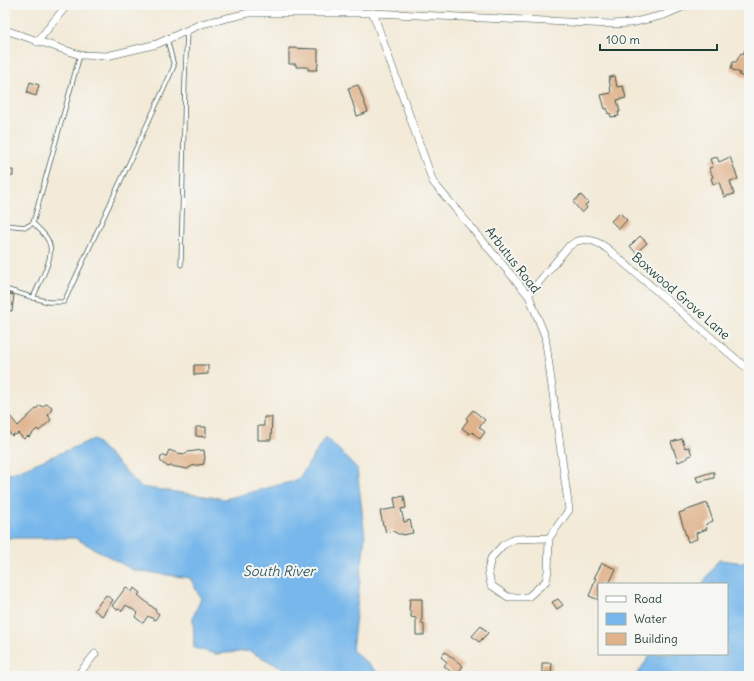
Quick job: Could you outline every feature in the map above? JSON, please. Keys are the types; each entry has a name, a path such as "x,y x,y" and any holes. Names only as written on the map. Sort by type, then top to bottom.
{"street":[{"path":"37,42 67,5"},
{"path":"5,30 37,42 80,55 107,56 158,44 201,24 248,13 373,13 611,24 631,23 664,15 687,5"},
{"name":"Arbutus Road","path":"373,13 433,182 528,295 545,336 569,510 549,538"},
{"name":"Boxwood Grove Lane","path":"528,295 569,246 578,241 590,240 597,242 609,250 749,368"},
{"path":"549,538 548,571 546,580 528,597 508,597 491,585 488,570 491,558 502,545 515,539 549,538"},
{"path":"77,676 95,654"}],"lane":[{"path":"181,264 187,30"},
{"path":"5,289 48,302 64,302 170,77 174,66 167,39"},
{"path":"5,225 26,227 33,223 80,55"},
{"path":"33,223 46,237 50,246 50,256 33,298"}],"water":[{"name":"South River","path":"326,437 357,468 365,537 352,650 382,676 294,676 292,673 249,651 216,654 194,648 193,617 201,599 190,578 133,570 75,538 5,538 5,473 10,474 94,439 141,487 225,499 298,480"},
{"path":"719,560 749,563 749,676 636,676 650,655 728,655 728,583 703,583"}],"building":[{"path":"749,41 749,77 747,76 746,78 739,75 740,73 731,68 733,62 736,62 741,53 743,54"},
{"path":"289,48 318,49 317,70 308,70 308,67 296,67 296,64 289,64"},
{"path":"615,76 617,87 623,86 626,98 617,100 620,112 618,112 619,116 611,117 610,113 608,114 607,108 605,109 601,95 611,93 609,77"},
{"path":"30,82 39,85 36,96 27,93"},
{"path":"358,85 368,112 357,116 348,88"},
{"path":"717,157 719,162 730,157 738,179 730,181 734,194 724,197 719,182 713,184 711,178 713,177 709,168 713,167 710,159"},
{"path":"5,170 13,170 13,176 5,177"},
{"path":"581,195 588,203 585,205 587,208 582,213 573,202"},
{"path":"620,213 627,220 619,229 611,221"},
{"path":"640,236 647,243 636,253 630,246"},
{"path":"5,293 14,295 12,311 5,310"},
{"path":"194,365 208,365 208,374 194,375"},
{"path":"46,404 52,407 48,415 51,420 39,431 37,429 29,437 28,436 24,439 18,433 12,436 5,428 5,410 18,426 40,405 42,407"},
{"path":"473,410 485,420 479,427 485,432 480,439 472,432 470,434 462,428 468,420 466,418"},
{"path":"264,417 272,417 271,440 258,440 258,426 264,426"},
{"path":"196,427 206,427 206,437 196,436"},
{"path":"682,439 685,448 689,447 692,455 678,462 671,442"},
{"path":"169,450 186,454 187,452 204,450 204,464 192,466 187,469 171,466 168,467 161,462 160,458 162,455 166,457"},
{"path":"714,472 714,478 698,482 696,477"},
{"path":"404,496 406,508 401,509 404,522 410,520 413,533 403,535 393,531 386,533 380,511 396,508 394,498"},
{"path":"707,503 713,521 706,524 707,529 696,533 697,539 688,542 679,513"},
{"path":"602,563 616,569 609,583 598,583 598,600 589,596 596,578 594,578"},
{"path":"126,587 132,592 134,588 140,593 138,595 156,610 155,611 159,614 155,620 148,616 143,623 135,617 138,613 126,605 122,611 112,606"},
{"path":"106,595 113,600 102,616 94,610"},
{"path":"410,599 422,599 422,624 424,624 424,635 416,635 416,618 411,617 411,611 409,611"},
{"path":"558,599 563,605 557,609 552,602"},
{"path":"481,626 488,633 479,642 472,636"},
{"path":"445,652 463,666 456,676 444,666 447,662 441,657"},
{"path":"542,663 552,663 551,673 542,672"}]}
